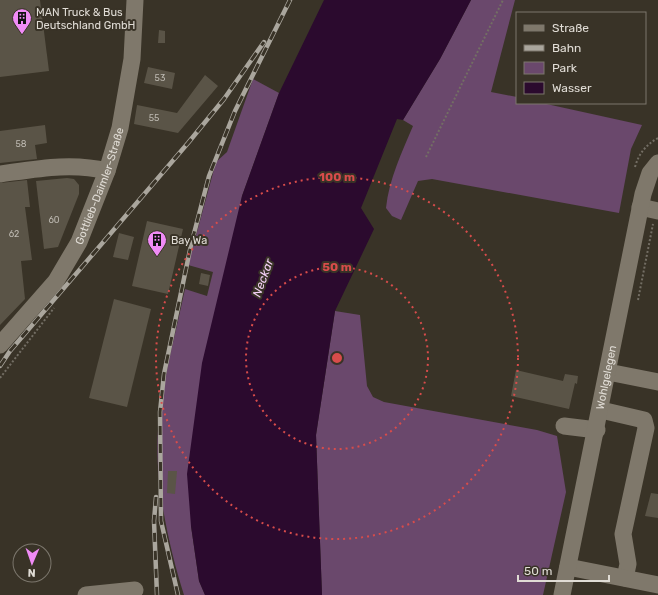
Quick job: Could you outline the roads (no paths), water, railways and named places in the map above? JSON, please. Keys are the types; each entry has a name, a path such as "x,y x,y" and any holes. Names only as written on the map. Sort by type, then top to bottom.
{"street":[{"name":"Gottlieb-Daimler-Straße","path":"0,345 56,281 76,248 107,171 120,128 132,59 135,0"},
{"name":"Wohlgelegen","path":"562,595 601,410 640,207 650,173 658,163"},
{"path":"0,174 64,166 90,167 107,171"},
{"path":"640,207 658,211"},
{"path":"608,372 658,382"},
{"path":"601,410 644,420 652,425 622,534 628,564 625,578"},
{"path":"564,426 596,430"},
{"path":"568,567 658,585"},
{"path":"86,595 135,590"}],"water":[{"name":"Neckar","path":"324,0 471,0 440,59 403,120 397,119 361,208 374,229 335,311 316,435 322,595 205,595 199,581 191,526 187,474 202,363 242,196 279,93"}],"railway":[{"path":"178,595 161,521 160,412 164,374 191,245 209,176 235,111 290,0"},
{"path":"0,366 10,351 224,99 264,42"},
{"path":"156,497 154,521 157,595"}],"place":[{"name":"MAN Truck & Bus Deutschland GmbH","path":"22,35"},
{"name":"Bay Wa","path":"157,257"}]}
